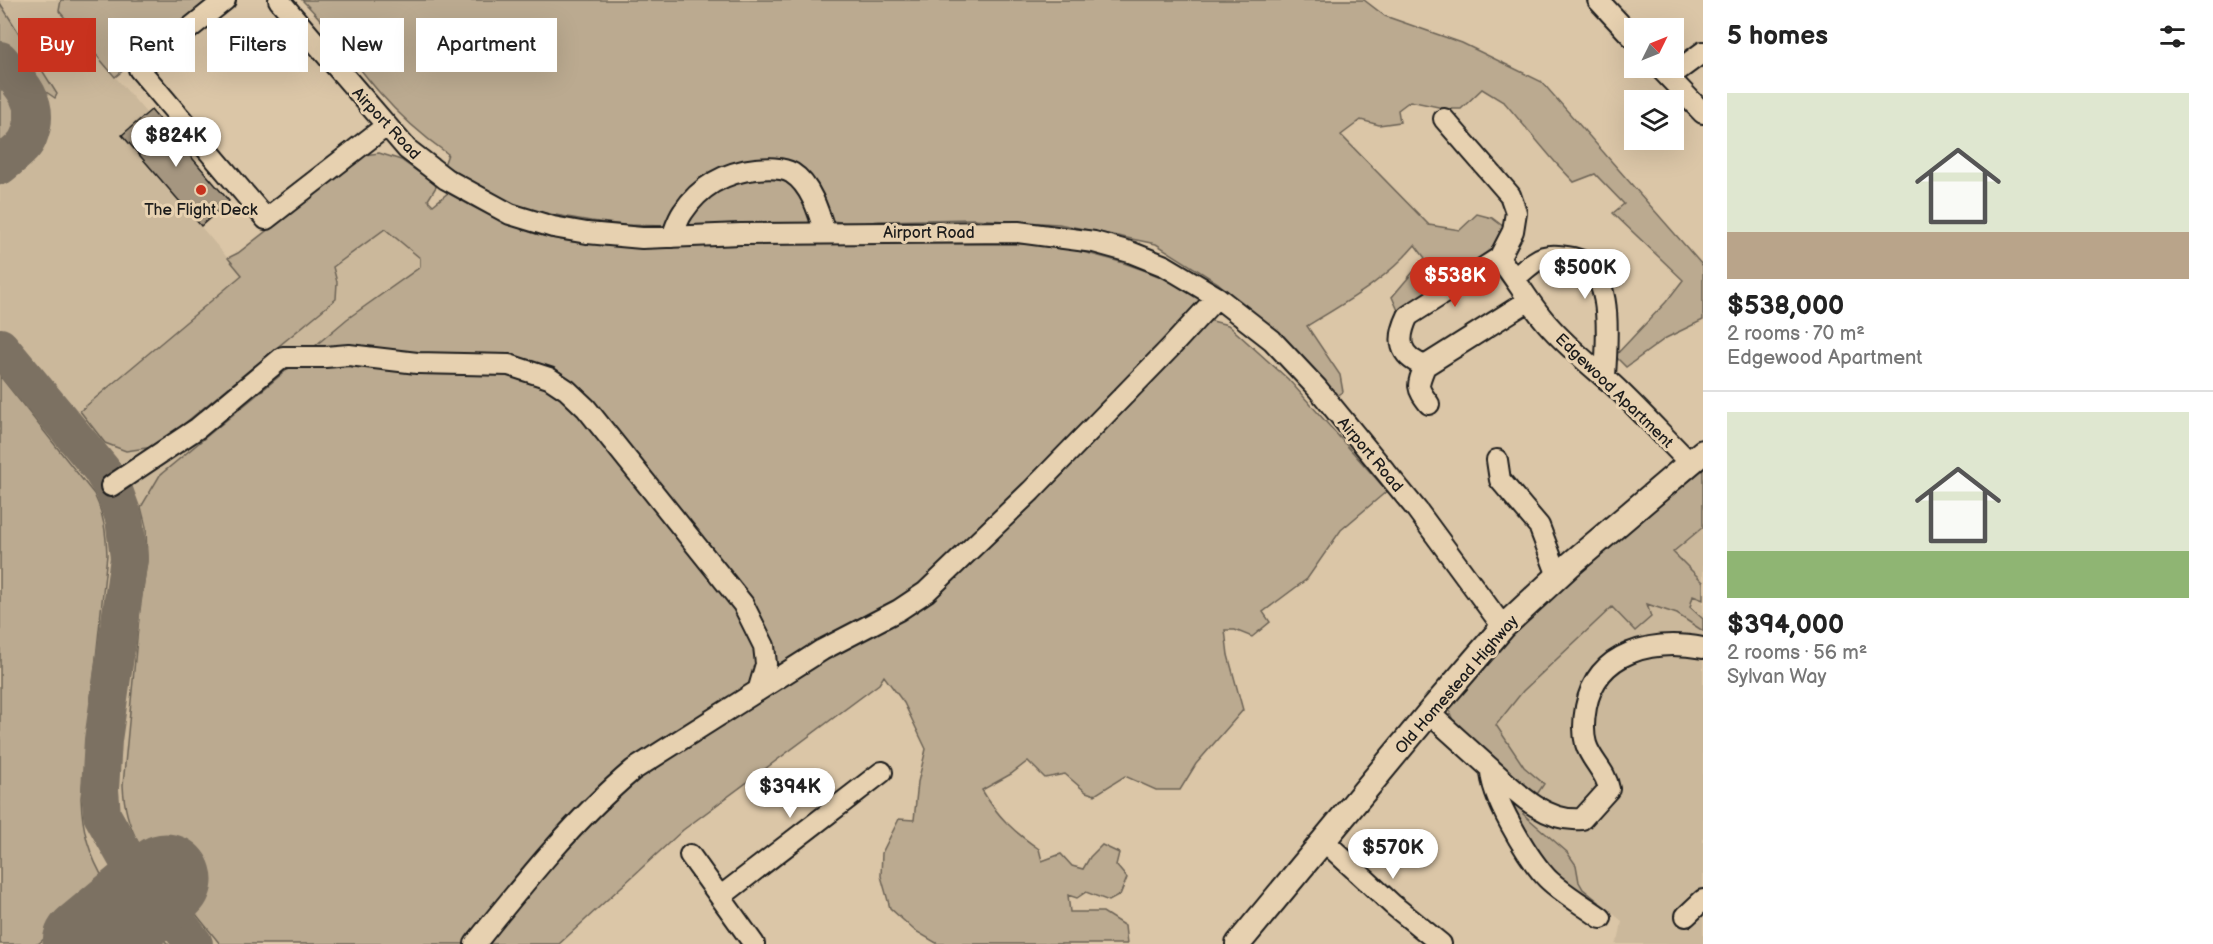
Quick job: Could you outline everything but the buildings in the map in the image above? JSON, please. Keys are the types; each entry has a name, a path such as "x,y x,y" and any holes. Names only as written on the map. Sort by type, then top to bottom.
{"main road":[{"name":"Old Homestead Highway","path":"1238,944 1503,627 1558,576 1697,458"}],"street":[{"path":"225,0 139,69 266,219 386,126"},
{"name":"Airport Road","path":"279,0 407,149 446,179 510,214 552,227 642,238 825,233 1018,232 1094,242 1130,252 1165,266 1217,297 1272,340 1317,388 1418,510 1503,627"},
{"path":"1598,0 1624,28"},
{"path":"1684,62 1703,52"},
{"path":"1670,78 1703,113"},
{"path":"1425,366 1412,361 1401,346 1401,331 1408,316 1499,258 1513,231 1516,212 1510,195 1444,118"},
{"path":"672,237 682,212 716,179 740,171 770,167 791,172 806,188 818,211 825,233"},
{"path":"1515,278 1540,257 1555,254 1577,259 1592,267 1599,280 1606,308 1605,378"},
{"name":"Edgewood Apartment","path":"1499,258 1515,278 1528,301 1550,328 1583,360 1697,458"},
{"path":"475,944 563,838 610,789 633,770 726,712 759,688 822,650 899,610 926,592 1031,491 1172,347 1217,297"},
{"path":"1429,404 1419,391 1419,381 1425,366 1528,301"},
{"path":"111,486 198,428 283,357 349,355 417,363 509,365 533,372 567,390 586,408 743,604 764,646 766,664 759,688"},
{"path":"1497,460 1500,480 1539,526 1558,576"},
{"path":"1429,713 1521,796 1548,813 1569,820 1582,819 1609,789 1607,777 1586,744 1584,717 1589,693 1600,676 1617,659 1636,649 1658,645 1703,648"},
{"path":"1491,769 1491,780 1518,839 1546,878 1602,918"},
{"path":"720,897 882,772"},
{"path":"1324,841 1393,905 1441,944"},
{"path":"690,855 754,944"},
{"path":"1686,916 1703,900"}],"shaded area":[{"path":"0,0 61,0 59,11 65,18 18,18 18,72 96,72 96,54 108,68 108,72 111,72 147,114 123,135 242,275 405,175 559,338 596,909 559,944 0,944"},
{"path":"61,0 211,0 189,18 108,18 108,69 96,55 96,18 65,18 59,11"},
{"path":"302,0 1364,0 1385,16 1462,43 1542,82 1703,266 1703,320 1666,338 1626,367 1615,356 1666,302 1683,280 1613,213 1624,204 1595,174 1574,182 1505,103 1482,89 1461,109 1448,109 1410,101 1398,110 1400,122 1379,125 1361,120 1341,135 1429,225 1460,230 1477,214 1492,218 1504,227 1495,246 1400,315 1392,297 1425,258 1415,245 1404,258 1378,280 1307,326 1340,375 1343,392 1334,398 1258,319 1218,283 1156,244 1059,224 972,219 879,221 853,224 834,221 826,216 805,182 740,166 668,226 624,225 532,211 504,199 444,165 448,154 412,125 362,72 404,72 404,18 320,19"},
{"path":"0,3 18,32 18,64 0,42"},
{"path":"24,72 43,72 57,94 55,98 39,87 37,88"},
{"path":"111,72 121,72 115,77"},
{"path":"0,75 22,100 22,118 16,135 0,152"},
{"path":"379,153 401,160 435,184 436,187 428,200 433,205 448,193 506,223 564,241 607,245 1044,244 1124,263 1181,287 1201,297 1202,301 935,578 768,677 768,644 560,379 316,351 315,346 347,319 420,267 420,258 385,229 333,267 337,282 336,299 153,447 126,451 105,443 80,411 242,275 228,258 238,253 364,155"},
{"path":"766,174 786,177 800,189 814,223 685,225 689,223 693,208 712,189"},
{"path":"1208,320 1228,325 1288,379 1387,491 1341,530 1307,579 1263,612 1270,622 1252,637 1235,630 1225,630 1228,655 1243,710 1196,764 1180,790 1156,790 1125,776 1095,795 1086,792 1065,774 1045,778 1028,761 1011,774 982,790 1007,823 1039,849 1042,861 1061,854 1072,866 1083,869 1090,857 1102,845 1119,853 1116,865 1127,878 1120,895 1109,901 1086,892 1077,898 1068,895 1070,912 1103,912 1125,926 1127,944 938,944 914,930 890,908 881,876 882,853 899,819 914,820 918,782 926,749 904,703 884,676 879,684 683,830 559,944 481,944 616,788 903,610"},
{"path":"333,360 526,374 571,398 752,629 760,647 752,685 672,739 468,944 220,944 138,842 127,815 123,785 140,607 147,561 146,527 141,507 160,475 294,364"},
{"path":"0,376 94,494 102,516 107,547 81,798 88,842 106,883 98,894 38,944 0,944"},
{"path":"1703,467 1703,527 1673,552 1703,582 1703,600 1693,596 1690,607 1703,619 1703,631 1677,614 1647,604 1651,617 1635,631 1612,607 1523,691 1496,725 1524,767 1544,784 1533,800 1454,723 1448,708 1536,607"},
{"path":"1703,527 1703,582 1673,552"},
{"path":"1693,596 1703,600 1703,619 1690,607"},
{"path":"1646,604 1677,614 1703,631 1703,944 1615,944 1619,938 1622,921 1583,889 1579,882 1576,865 1567,852 1522,814 1544,784 1524,767 1496,725 1523,691 1612,607 1619,614"},
{"path":"1505,793 1526,810 1523,814 1567,852 1576,865 1579,882 1583,889 1599,902 1598,904 1545,871"},
{"path":"155,931 168,944 138,944"}],"taxiway":[{"path":"0,60 25,90 33,116 26,142 0,166"},
{"path":"0,347 101,469 113,488 124,518 129,558 103,740 100,790 102,815 132,868 194,944"}],"runway":[{"path":"89,944 166,880"}],"place":[{"name":"The Flight Deck","path":"201,190"}]}
